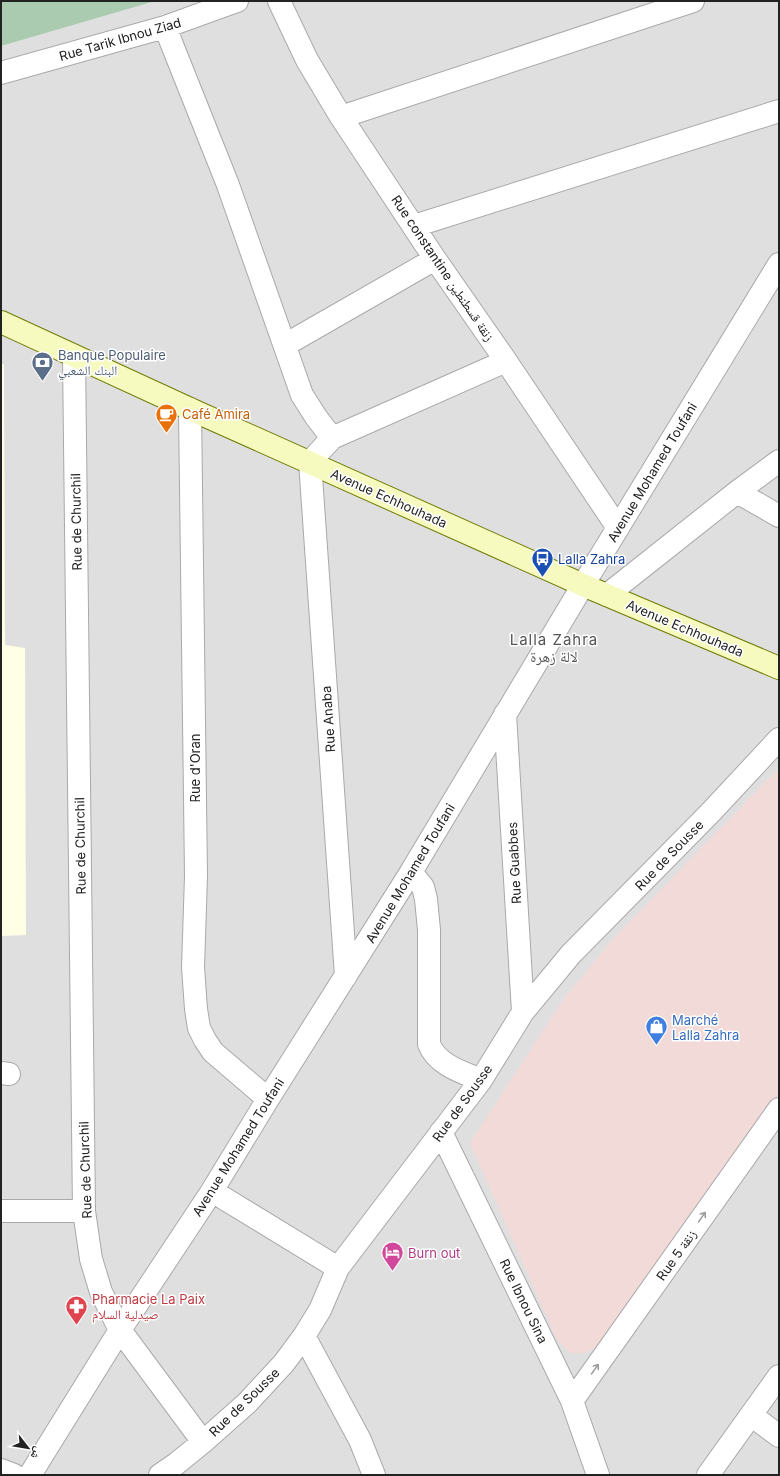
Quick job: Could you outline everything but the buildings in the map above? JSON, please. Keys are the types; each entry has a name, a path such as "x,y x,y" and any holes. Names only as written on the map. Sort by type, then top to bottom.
{"street":[{"name":"Rue Tarik Ibnou Ziad","path":"1,73 165,27 237,1"},
{"name":"Rue constantine زنقة قسطنطين","path":"279,1 307,60 341,117 414,226 434,259 506,361 618,528"},
{"path":"341,117 693,1"},
{"path":"165,27 228,185 286,345 302,395 332,438"},
{"path":"414,226 779,111"},
{"path":"286,345 434,259"},
{"name":"Avenue Mohamed Toufani","path":"30,1475 120,1330 212,1190 412,872 583,585 779,264"},
{"name":"Avenue Echhouhada","path":"1,322 190,409 583,585 779,668"},
{"name":"Rue de Churchil","path":"74,356 84,1211 91,1259 101,1292 120,1330 203,1442"},
{"path":"310,462 332,438 506,361"},
{"name":"Rue d'Oran","path":"190,409 196,876 193,967 196,1009 199,1028 213,1052 268,1099"},
{"name":"Rue Anaba","path":"310,462 346,976"},
{"path":"607,595 737,492 779,462"},
{"path":"737,492 779,516"},
{"name":"Rue Guabbes","path":"506,714 522,1012"},
{"name":"Rue de Sousse","path":"160,1475 203,1442 247,1403 284,1363 304,1336 320,1310 338,1268 481,1080 522,1012 571,954 700,824 779,739"},
{"path":"412,872 423,886 426,899 429,930 429,1044 435,1056 448,1066 481,1080"},
{"name":"Rue 5 زنقة","path":"572,1401 778,1114"},
{"name":"Rue Ibnou Sina","path":"442,1132 572,1401 598,1475"},
{"path":"212,1190 338,1268"},
{"path":"1,1211 84,1211"},
{"path":"304,1336 360,1440 374,1475"},
{"path":"708,1475 779,1376"},
{"path":"751,1415 779,1436"},
{"path":"1,1470 14,1475"}],"shaded area":[{"name":"Lalla Zahra","path":"1,1 779,1 779,1475 1,1475"},
{"path":"1,1 155,1 1,46"},
{"path":"1,363 4,365 5,645 25,648 26,935 1,936"},
{"name":"Marché Lalla Zahra","path":"779,768 779,1095 601,1345 585,1353 571,1353 557,1340 470,1143 563,1000 610,942"}],"place":[{"name":"Banque Populaire البنك الشعبي","path":"42,382"},
{"name":"Café Amira","path":"166,434"},
{"name":"Lalla Zahra","path":"542,578"},
{"name":"Marché Lalla Zahra","path":"656,1046"},
{"name":"Burn out","path":"393,1272"},
{"name":"Pharmacie La Paix صيدلية السلام","path":"77,1326"}],"district":[{"name":"Lalla Zahra لالة زهرة","path":"554,648"}]}
